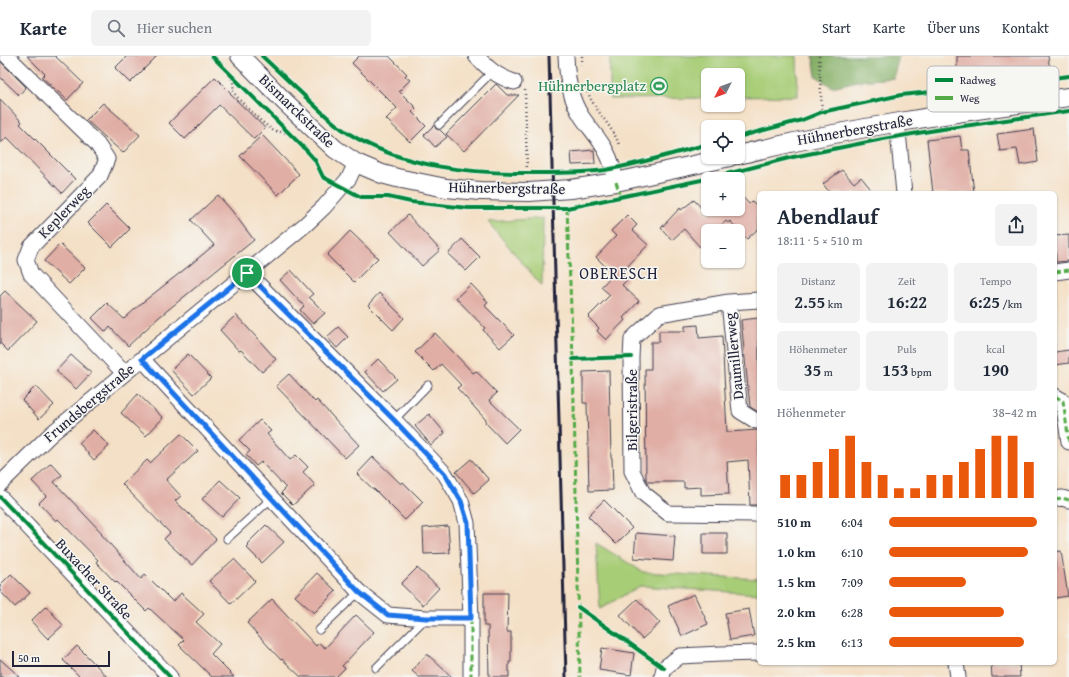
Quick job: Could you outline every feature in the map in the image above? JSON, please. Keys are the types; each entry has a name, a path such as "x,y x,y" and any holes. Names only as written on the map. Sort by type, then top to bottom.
{"street":[{"name":"Keplerweg","path":"7,56 97,144 107,159 100,176 31,247 26,260 31,274 124,373"},
{"name":"Bismarckstraße","path":"240,56 318,134 356,163"},
{"path":"476,56 499,77 514,82"},
{"path":"566,56 566,75 571,94 582,116 607,151 616,182"},
{"name":"Hühnerbergstraße","path":"1059,98 1069,97"},
{"name":"Hühnerbergstraße","path":"745,153 793,141 958,112"},
{"path":"896,122 904,191"},
{"name":"Frundsbergstraße","path":"0,484 51,434 306,224 324,207 349,178 356,163"},
{"name":"Hühnerbergstraße","path":"356,163 382,174 446,188 480,191 529,192 571,189 616,182 701,163"},
{"path":"1057,272 1069,270"},
{"path":"247,273 394,420 445,474 461,501 468,523 471,677"},
{"name":"Bilgeristraße","path":"757,300 729,302 659,314 632,339 632,471 643,493 668,513 757,514"},
{"name":"Daumillerweg","path":"729,302 740,411 757,421"},
{"path":"142,359 359,592 388,615 426,618 471,618"},
{"path":"1057,397 1063,401 1069,442"},
{"name":"Buxacher Straße","path":"0,497 170,677"},
{"path":"1057,499 1062,498 1069,500"},
{"path":"662,677 664,668 680,656 757,653"},
{"path":"956,665 958,677"}],"lane":[{"path":"439,125 492,72"},
{"path":"394,420 428,385"},
{"path":"226,539 272,498"},
{"path":"319,630 359,592"},
{"path":"376,668 426,618"}],"path":[{"path":"582,56 582,72"},
{"path":"819,56 822,112"},
{"path":"230,75 241,86"},
{"path":"230,75 233,82 234,93 262,122 274,131 289,133"},
{"path":"514,82 522,86 526,92 527,173"},
{"path":"585,86 591,100 613,130 620,145"},
{"path":"283,127 289,133"}],"green space":[{"name":"Hühnerbergplatz","path":"610,56 797,56 798,96 745,97 745,68 701,68 701,98 610,99"},
{"path":"813,56 898,56 894,78 857,81 832,87 816,76"},
{"path":"543,218 542,286 488,222"},
{"path":"596,543 643,572 757,579 757,594 640,586 600,609"}],"building":[{"path":"27,56 55,56 83,83 67,100 42,77 45,74"},
{"path":"127,56 157,56 130,83 115,68"},
{"path":"359,56 389,56 407,74 405,76 410,80 399,91 416,108 412,112 426,126 410,142 386,119 397,108 352,63"},
{"path":"957,56 1048,56 1049,66 957,66"},
{"path":"0,61 26,87 19,95 0,77"},
{"path":"215,77 265,128 254,139 219,105 185,139 169,123"},
{"path":"496,84 507,95 519,95 464,151 446,134"},
{"path":"0,99 22,122 20,124 75,179 62,193 7,137 0,144"},
{"path":"103,103 140,135 123,153 86,120"},
{"path":"434,125 436,129 440,130 447,137 435,147 424,135"},
{"path":"1034,129 1038,162 1020,165 1017,149 1000,151 997,134"},
{"path":"262,135 299,174 278,195 240,156"},
{"path":"960,136 962,150 969,150 974,191 933,191 927,140"},
{"path":"594,150 595,164 572,165 571,152"},
{"path":"842,170 854,183 861,177 872,191 828,191 823,184"},
{"path":"218,195 254,240 158,318 128,346 110,327 106,332 92,318 107,303 124,319 214,245 191,220"},
{"path":"694,200 701,208 701,216 745,216 745,200 749,204 752,201 757,206 757,230 747,239 745,237 745,224 733,224 730,221 728,223 726,221 723,224 701,224 700,247 684,229 672,240 661,228 680,208 681,210"},
{"path":"106,205 130,229 112,247 88,223"},
{"path":"408,215 440,250 422,266 390,232"},
{"path":"627,215 637,225 632,230 648,245 621,273 628,279 622,285 639,301 623,318 625,320 606,340 597,331 599,328 588,317 610,295 601,287 613,274 596,257 616,236 611,231"},
{"path":"350,231 378,258 354,282 327,255"},
{"path":"1069,235 1069,261 1057,262 1057,236"},
{"path":"462,239 480,257 466,271 448,254"},
{"path":"60,244 85,268 69,284 44,261"},
{"path":"291,270 313,294 309,297 325,313 313,324 300,310 304,306 280,280"},
{"path":"471,284 488,302 485,306 514,335 500,348 483,330 485,328 456,298"},
{"path":"5,291 37,321 8,351 0,343 0,296"},
{"path":"379,293 404,318 393,330 368,305"},
{"path":"236,315 276,359 262,372 241,350 239,351 220,330"},
{"path":"757,318 757,411 750,407 741,320"},
{"path":"698,325 699,338 722,336 727,432 757,430 757,505 750,505 748,460 727,462 729,494 701,495 701,487 684,488 684,482 648,482 646,479 645,369 651,369 651,342 659,342 659,331 685,331 685,326"},
{"path":"338,327 348,337 337,348 327,337"},
{"path":"435,333 473,373 476,371 497,393 489,400 519,429 505,443 485,422 486,420 457,388 461,385 441,364 434,371 415,352"},
{"path":"1069,350 1069,363 1057,365 1057,352"},
{"path":"188,354 211,378 194,394 171,370"},
{"path":"71,355 91,373 76,389 56,371"},
{"path":"378,359 397,379 383,391 365,372"},
{"path":"609,371 613,490 589,491 587,403 583,403 583,372"},
{"path":"289,374 315,402 317,400 359,445 345,458 276,386"},
{"path":"36,386 54,405 39,419 22,400"},
{"path":"138,394 163,418 146,436 121,413"},
{"path":"429,414 445,433 431,445 415,426"},
{"path":"260,420 271,431 267,434 290,460 296,455 308,467 303,472 315,485 293,505 281,493 286,488 261,462 256,466 246,455 250,451 239,440"},
{"path":"93,430 109,446 94,460 79,443"},
{"path":"181,434 198,451 166,480 181,496 175,501 216,539 192,565 164,539 170,533 122,484 147,460 150,463"},
{"path":"373,457 401,484 403,482 423,502 405,520 357,474"},
{"path":"471,459 489,480 474,493 456,472"},
{"path":"51,463 62,475 54,482 102,533 101,534 141,579 145,574 173,602 181,593 204,614 196,622 220,644 211,654 234,677 212,677 179,645 184,640 149,608 146,611 116,581 115,582 96,562 98,560 58,519 56,521 39,503 46,496 32,481"},
{"path":"220,480 240,498 222,517 202,499"},
{"path":"604,500 632,528 616,544 588,516"},
{"path":"266,525 284,542 262,563 246,547 248,545 247,544"},
{"path":"448,526 450,553 424,554 423,528"},
{"path":"636,533 675,536 673,561 634,558"},
{"path":"703,533 727,533 727,554 703,554"},
{"path":"1061,551 1068,596 1057,598 1057,552"},
{"path":"234,559 255,581 231,604 209,581"},
{"path":"417,568 439,588 423,605 401,584"},
{"path":"317,573 336,591 314,613 295,596"},
{"path":"11,574 30,593 15,607 0,591 0,585"},
{"path":"484,593 508,593 507,632 511,632 511,662 509,662 509,677 489,677 488,626 484,626"},
{"path":"694,594 708,624 682,636 668,606"},
{"path":"272,599 316,646 319,643 325,648 356,615 374,632 342,666 345,668 336,677 301,677 282,659 281,660 247,623"},
{"path":"637,599 660,623 642,639 620,615"},
{"path":"46,606 63,625 48,639 31,621"},
{"path":"749,609 754,636 730,640 725,613"},
{"path":"77,646 107,677 80,677 63,660"},
{"path":"602,648 634,653 631,675 599,670"},
{"path":"427,654 452,677 419,677 412,671"},
{"path":"0,659 20,677 0,677"},
{"path":"991,665 1019,665 1020,677 992,677"}],"railway":[{"path":"549,56 566,677"}],"marked path":[{"path":"616,182 621,197"},
{"path":"567,208 573,359 580,677"},
{"path":"1057,272 1069,270"},
{"path":"247,273 394,420 445,474 461,501 467,523 471,618 471,677"},
{"path":"142,359 359,592 388,615 426,618 471,618"},
{"path":"1057,397 1063,401 1069,442"},
{"path":"1057,499 1062,498 1069,500"}],"cycle path":[{"path":"212,56 306,150 315,160 323,177 361,197 388,197 411,202 468,208 567,208 711,178 793,157 883,139 1069,111"},
{"path":"262,56 325,115 348,133 393,155 441,167 516,173 589,172 631,165 701,146"},
{"path":"1059,77 1069,76"},
{"path":"745,135 802,120 822,112 901,95 927,92"},
{"path":"573,359 631,357"},
{"path":"0,497 170,677"},
{"path":"578,607 664,668"}],"place":[{"name":"Hühnerbergplatz","path":"659,86"}],"district":[{"name":"OBERESCH","path":"619,273"}],"route":[{"path":"247,273 394,420 445,474 461,501 468,523 471,618 426,618 388,615 359,592 142,359 247,273"}]}
